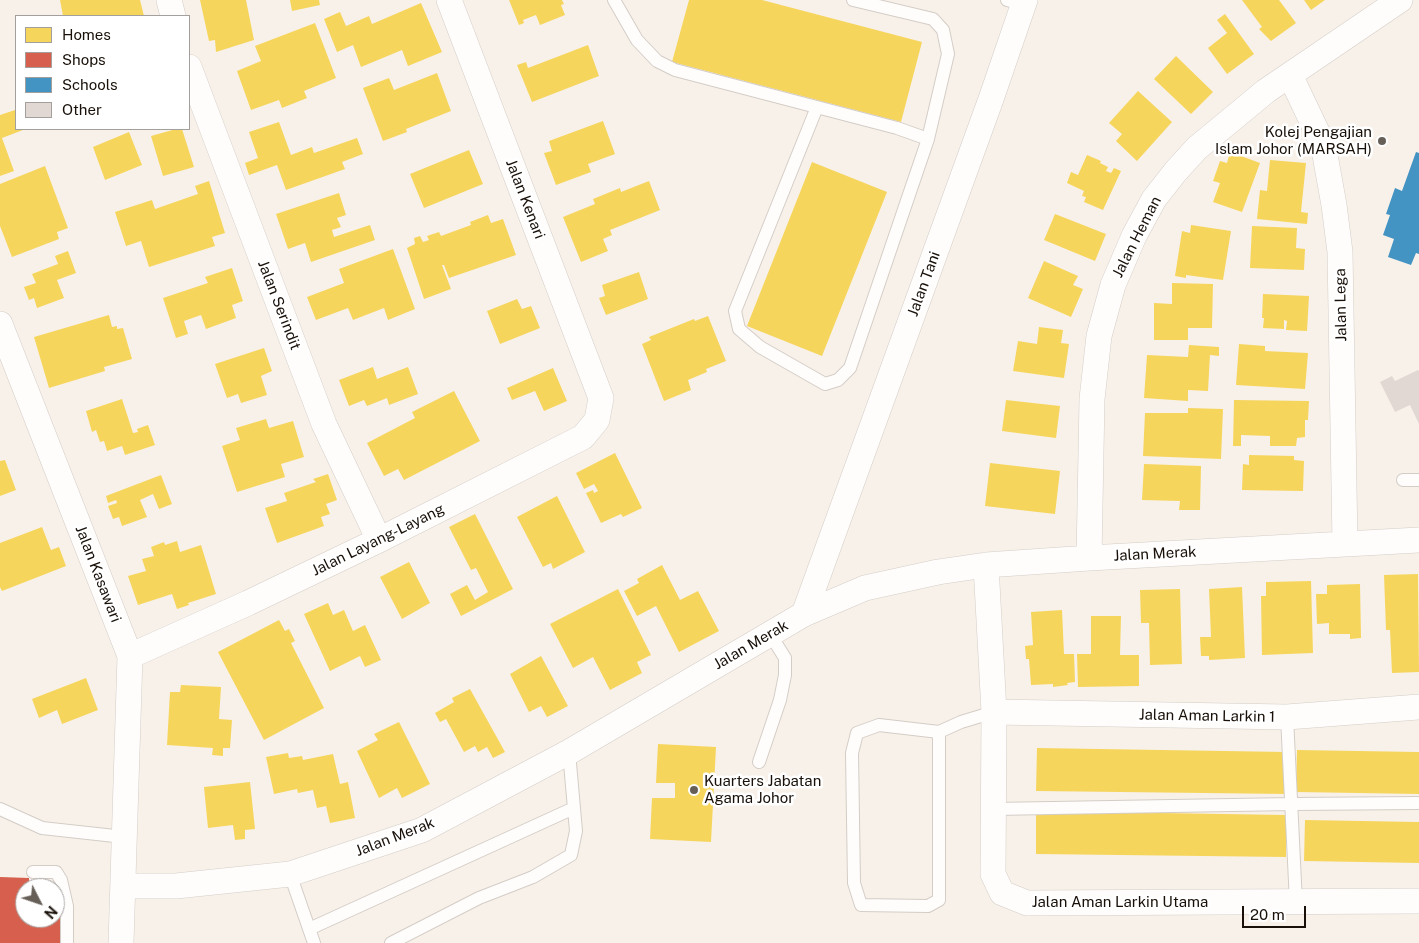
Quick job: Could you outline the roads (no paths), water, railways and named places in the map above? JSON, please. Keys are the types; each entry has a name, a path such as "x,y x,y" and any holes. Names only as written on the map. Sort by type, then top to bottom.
{"street":[{"path":"170,0 173,15"},
{"name":"Jalan Kenari","path":"449,0 601,398"},
{"name":"Jalan Heman","path":"1089,558 1092,399 1099,336 1113,285 1134,236 1154,199 1197,148 1266,91 1400,0"},
{"name":"Jalan Tani","path":"804,614 991,99 1018,1"},
{"name":"Jalan Serindit","path":"190,70 324,424 379,540"},
{"name":"Jalan Lega","path":"1290,75 1318,134 1325,156 1340,252 1345,544"},
{"name":"Jalan Kasawari","path":"0,324 130,656 121,943"},
{"name":"Jalan Layang-Layang","path":"130,656 248,604 583,437 597,420 601,398"},
{"name":"Jalan Merak","path":"123,886 176,886 290,874 422,830 568,752 804,614 865,588 938,572 986,565 1419,540"},
{"name":"Jalan Aman Larkin Utama","path":"986,565 994,712 993,874 1002,893 1027,903 1419,901"},
{"path":"821,567 844,596"},
{"name":"Jalan Aman Larkin 1","path":"994,712 1288,717 1419,707"}],"lane":[{"path":"614,0 637,40 657,61 675,70 898,128 928,139"},
{"path":"817,107 735,311 739,328 760,348 825,384 838,380 850,368 928,139 948,54 943,30 933,19 853,0"},
{"path":"1403,480 1419,480"},
{"path":"759,762 780,700 785,675 785,658 770,634"},
{"path":"938,732 939,900 928,906 861,905 854,883 852,753 856,733 879,725 938,732 961,722 994,712"},
{"path":"1288,717 1296,903"},
{"path":"391,943 479,898 533,877 571,855 576,831 568,752"},
{"path":"992,809 1419,804"},
{"path":"309,929 574,808"},
{"path":"0,809 42,828 124,837"},
{"path":"33,872 56,872 62,880 67,906 67,943"},
{"path":"290,874 314,943"}],"place":[{"name":"Kolej Pengajian Islam Johor (MARSAH)","path":"1382,141"},
{"name":"Kuarters Jabatan Agama Johor","path":"694,790"}]}
